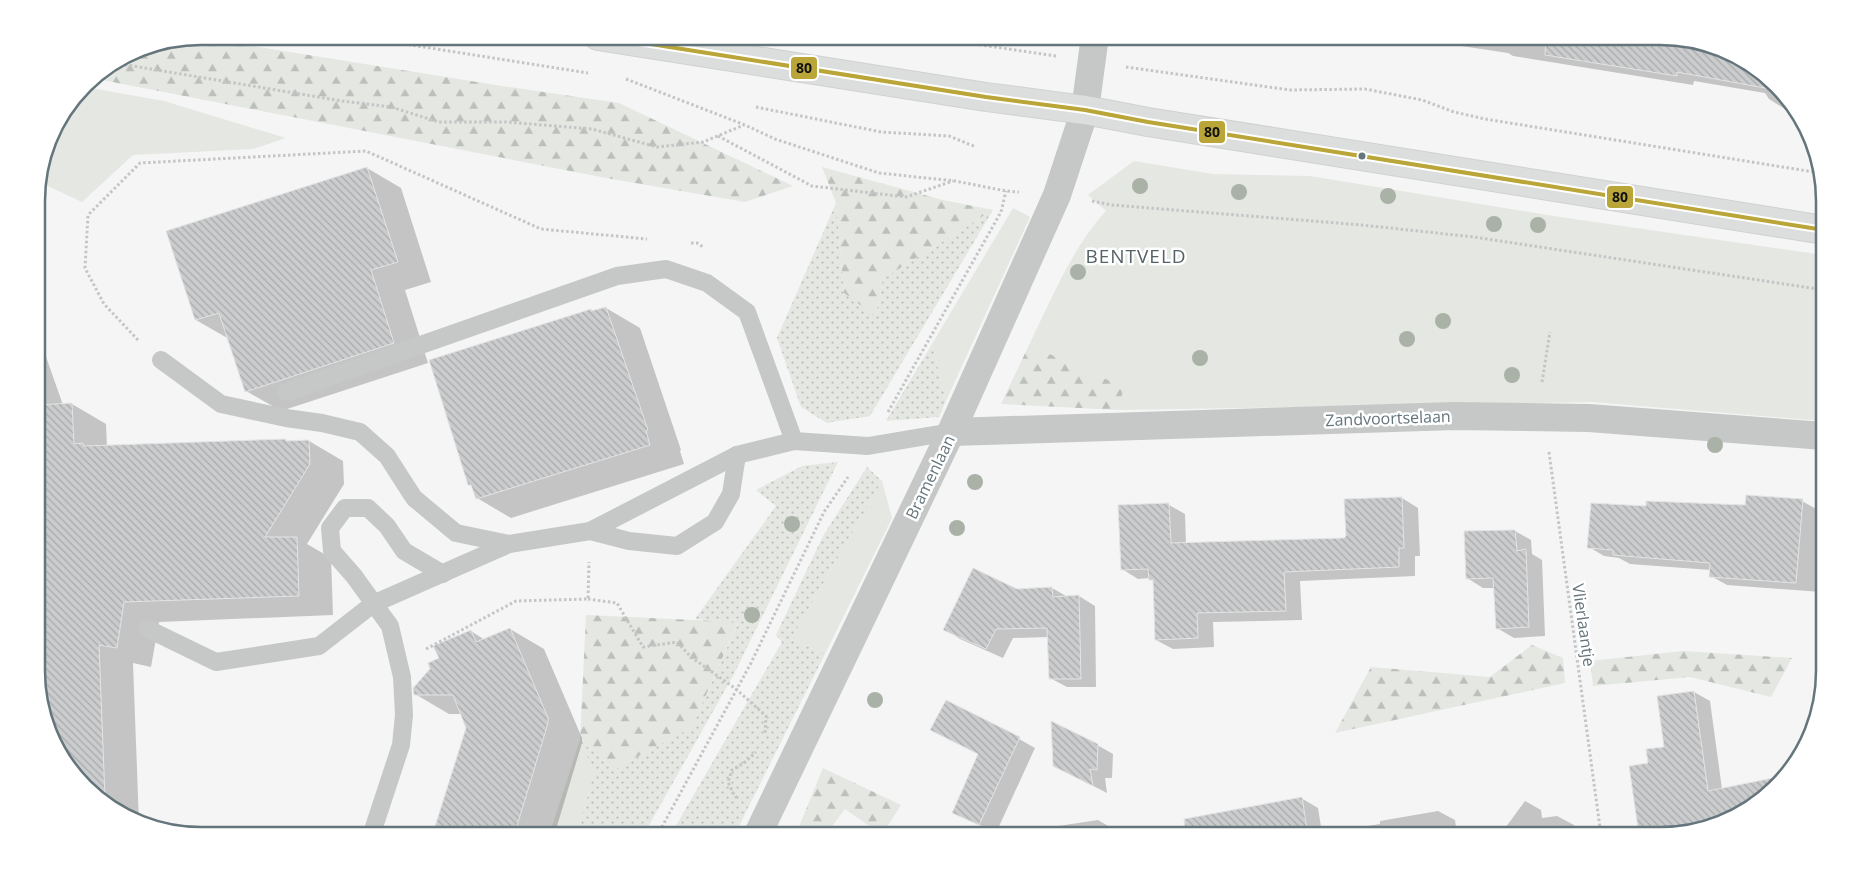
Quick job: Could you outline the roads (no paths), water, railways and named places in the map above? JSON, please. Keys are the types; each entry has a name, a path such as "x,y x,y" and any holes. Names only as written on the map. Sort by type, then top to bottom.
{"main road":[{"path":"655,45 986,97 1085,110 1148,122 1816,229"}],"street":[{"name":"Bramenlaan","path":"763,825 951,432 1057,194 1085,110 1093,49"},
{"name":"Zandvoortselaan","path":"951,432 1455,416 1589,418 1816,435"}],"lane":[{"path":"287,392 617,276 666,269 707,283 747,312 794,441"},
{"path":"161,360 221,404 360,432 388,456 414,498 456,532 509,544"},
{"path":"148,629 216,662 319,646 374,604 509,544 590,531 738,455 794,441 868,446 951,432"},
{"path":"590,531 629,541 677,546 715,522 732,494 738,455"},
{"path":"373,827 401,745 404,715 402,677 390,626 354,576 332,551 330,528 345,508 368,508 387,526 404,551 443,574"}],"district":[{"name":"BENTVELD","path":"1136,256"}]}
